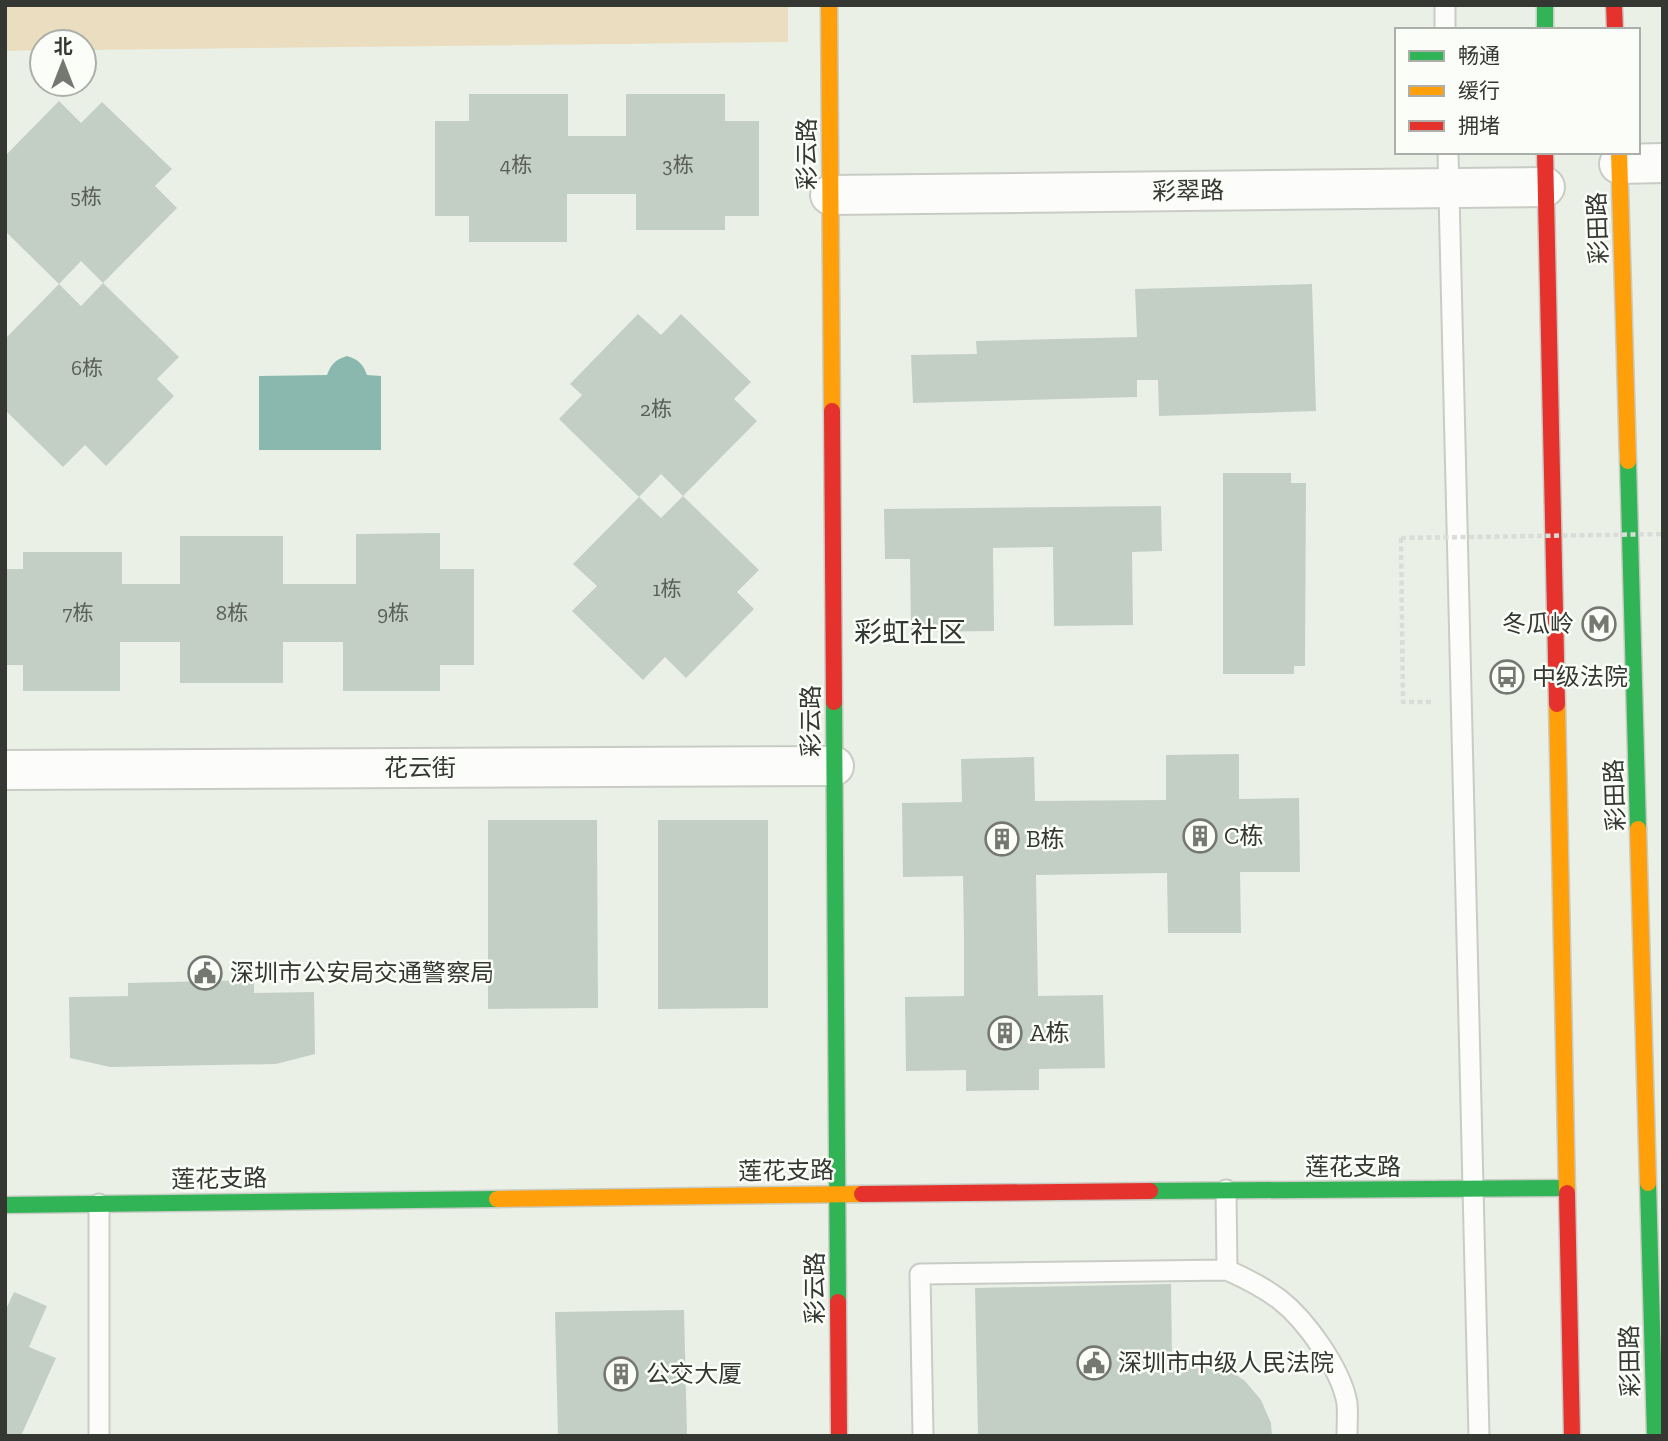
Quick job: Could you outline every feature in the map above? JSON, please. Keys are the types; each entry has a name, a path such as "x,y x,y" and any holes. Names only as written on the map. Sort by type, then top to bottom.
{"main road":[{"name":"彩云路","path":"829,5 839,1436"},
{"path":"1545,5 1545,28"},
{"path":"1614,5 1615,28"},
{"name":"彩田路","path":"1619,158 1655,1436"},
{"path":"1545,170 1572,1436"},
{"name":"莲花支路","path":"5,1205 837,1193 1567,1188"}],"street":[{"path":"1619,158 1663,163"},
{"name":"彩翠路","path":"830,195 1448,170 1545,170"},
{"name":"花云街","path":"5,770 834,766"}],"lane":[{"path":"1445,5 1445,28"},
{"path":"1448,170 1479,1436"},
{"path":"1226,1190 1227,1270"},
{"path":"99,1204 99,1436"},
{"path":"923,1436 920,1274 1227,1270 1280,1300 1303,1323 1336,1373 1347,1402 1347,1436"}],"path":[{"path":"1434,702 1403,702 1401,538 1663,534"}],"shaded area":[{"path":"5,5 788,5 788,42 98,50 98,28 28,28 28,50 5,51"}],"water":[{"path":"347,356 360,363 367,375 381,376 381,450 259,450 259,376 327,375 334,363"}],"building":[{"path":"469,94 568,94 568,136 626,136 626,94 725,94 725,121 759,121 759,216 725,216 725,230 636,230 636,194 567,194 567,242 469,242 469,216 435,216 435,121 469,121"},
{"path":"59,101 81,123 102,102 172,169 155,186 177,208 103,283 81,261 59,284 5,231 5,156"},
{"path":"103,283 179,357 157,379 174,396 106,466 85,445 63,467 5,410 5,339 59,284 81,306"},
{"path":"1312,284 1316,411 1159,416 1158,380 1137,380 1137,397 913,403 911,355 977,354 976,341 1137,337 1135,289"},
{"path":"638,314 661,335 681,314 751,382 734,399 757,421 683,496 661,474 639,497 559,419 582,395 570,384"},
{"path":"1223,473 1291,473 1291,483 1306,483 1305,666 1294,666 1294,674 1223,674"},
{"path":"683,496 759,570 737,592 754,609 686,678 665,657 643,680 572,611 597,586 573,564 639,497 661,518"},
{"path":"1161,506 1162,551 1132,552 1133,625 1054,626 1053,547 993,548 994,631 911,632 910,559 885,559 884,509"},
{"path":"440,533 440,569 474,569 474,665 440,665 440,691 343,691 343,642 283,642 283,683 180,683 180,642 120,642 120,691 23,691 23,665 5,665 5,569 23,569 23,552 122,552 122,584 180,584 180,536 283,536 283,584 356,584 356,534"},
{"path":"1239,754 1239,799 1299,798 1300,872 1240,872 1241,933 1168,933 1167,873 1036,875 1038,996 1103,995 1105,1068 1039,1069 1039,1090 966,1091 966,1070 906,1071 905,997 964,996 964,936 963,876 903,877 902,803 962,802 961,759 1034,757 1035,801 1166,800 1166,755"},
{"path":"488,820 597,820 598,1008 488,1009"},
{"path":"658,820 768,820 768,1008 658,1009"},
{"path":"254,980 254,993 314,992 315,1054 276,1064 110,1067 70,1058 69,997 128,996 128,983"},
{"name":"深圳市中级人民法院","path":"1171,1284 1172,1358 1198,1360 1225,1367 1245,1381 1261,1400 1271,1423 1272,1436 978,1436 975,1288"},
{"path":"14,1292 47,1306 29,1347 56,1358 21,1436 5,1436 5,1307"},
{"name":"公交大厦","path":"684,1310 687,1436 558,1436 555,1312"}],"traffic: fast":[{"path":"1545,5 1545,28"},
{"path":"1628,461 1638,829"},
{"path":"834,702 838,1302"},
{"path":"1648,1183 1655,1436"},
{"path":"1150,1191 1567,1188"},
{"path":"5,1205 497,1199"}],"traffic: slow":[{"path":"829,5 832,411"},
{"path":"1619,154 1628,461"},
{"path":"1557,704 1567,1193"},
{"path":"1638,829 1648,1183"},
{"path":"497,1199 862,1194"}],"traffic: jam":[{"path":"1614,5 1615,28"},
{"path":"1545,154 1557,704"},
{"path":"832,411 834,702"},
{"path":"862,1194 1150,1191"},
{"path":"1567,1193 1572,1436"},
{"path":"838,1302 839,1436"}],"place":[{"name":"冬瓜岭","path":"1599,624"},
{"name":"中级法院","path":"1507,677"},
{"name":"C栋","path":"1200,836"},
{"name":"B栋","path":"1002,839"},
{"name":"深圳市公安局交通警察局","path":"205,973"},
{"name":"A栋","path":"1005,1033"},
{"name":"深圳市中级人民法院","path":"1094,1363"},
{"name":"公交大厦","path":"621,1374"}],"district":[{"name":"彩虹社区","path":"910,632"}]}
